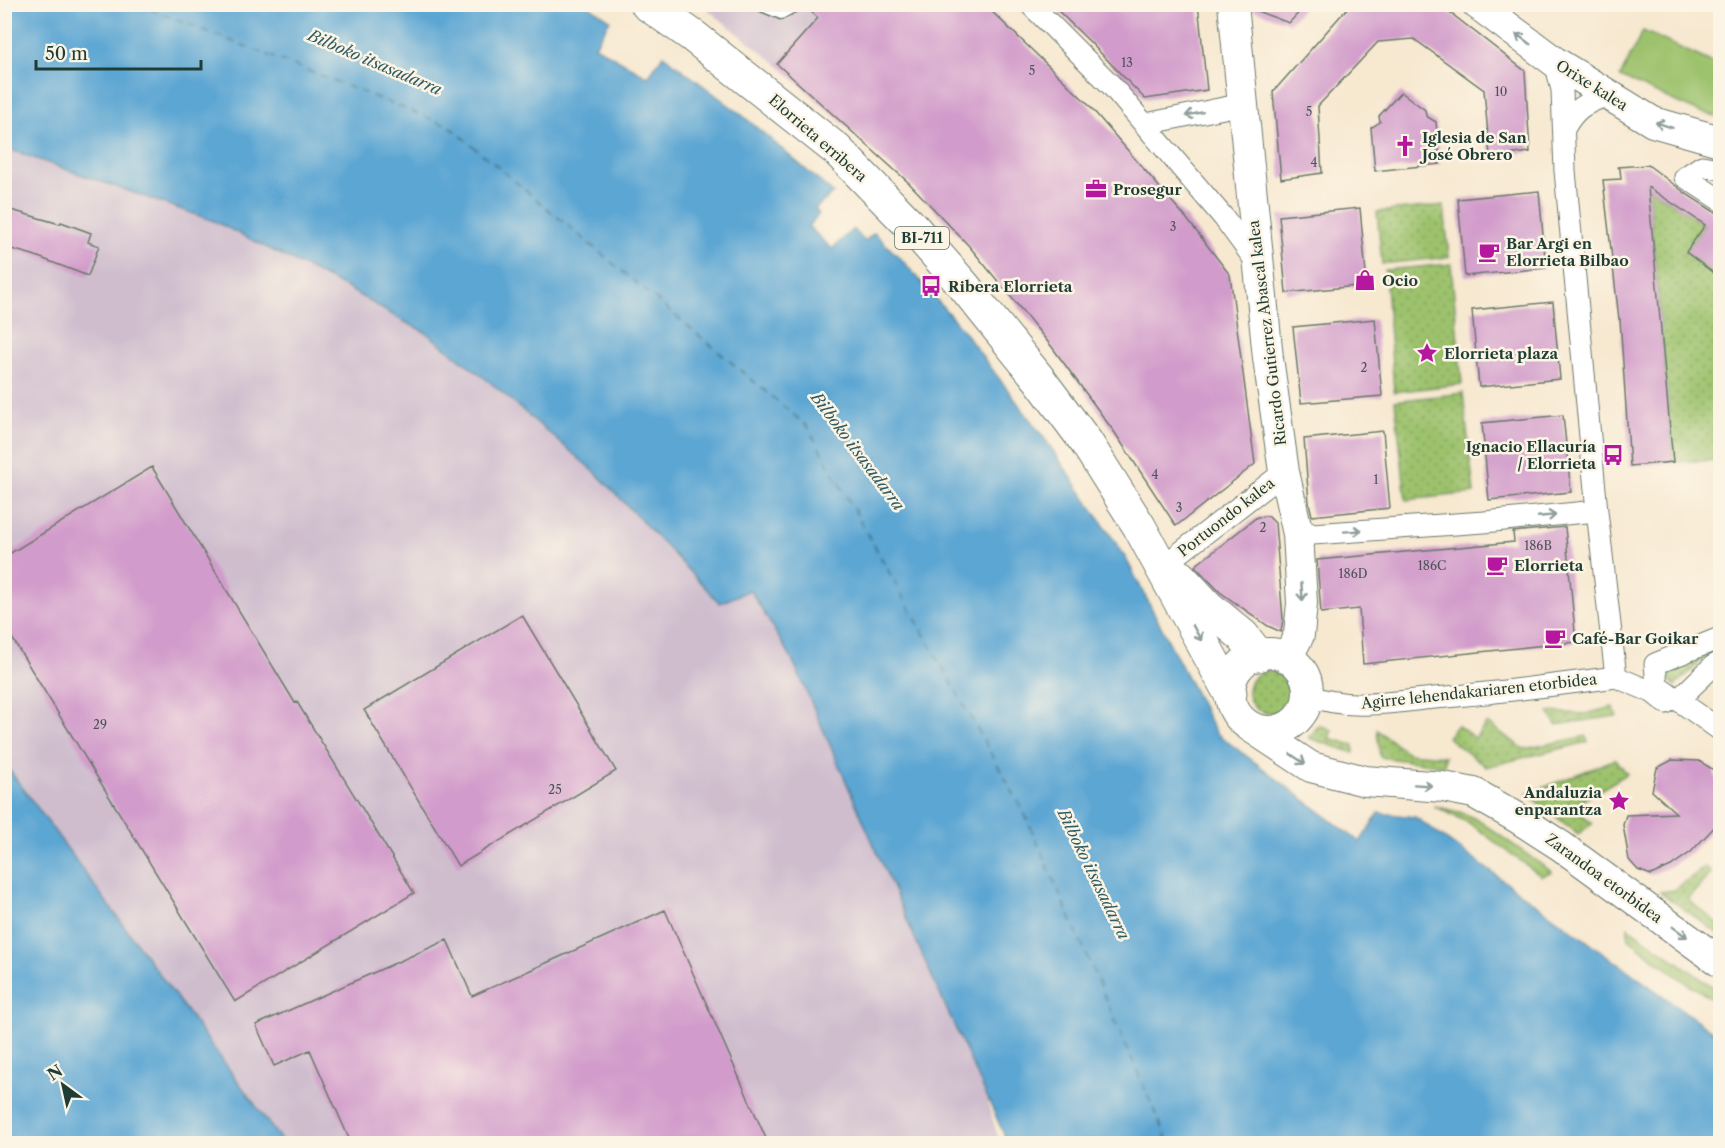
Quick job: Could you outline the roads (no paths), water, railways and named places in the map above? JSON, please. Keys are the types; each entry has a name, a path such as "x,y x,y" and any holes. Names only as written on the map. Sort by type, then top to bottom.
{"main road":[{"name":"Elorrieta erribera","path":"646,4 693,36 837,150 915,230 972,295 1039,379 1086,442 1139,526"},
{"name":"Ricardo Gutierrez Abascal kalea","path":"1233,4 1268,358 1284,472 1297,526 1302,603 1299,635 1273,656"},
{"name":"Orixe kalea","path":"1477,4 1555,62 1653,122 1720,141"},
{"name":"BI-711","path":"1139,526 1167,563 1208,608 1242,636 1273,656"},
{"name":"BI-711","path":"1139,526 1230,693"},
{"path":"1273,656 1296,665 1303,673 1308,694 1305,707 1298,718 1287,727 1275,731 1262,731 1249,726 1239,718 1232,706 1230,693 1232,680 1247,660 1273,656"},
{"name":"Zarandoa etorbidea","path":"1249,726 1311,767 1350,779 1443,787 1474,793 1561,846 1720,962"}],"street":[{"path":"1030,4 1111,85 1146,124 1224,218 1260,266"},
{"path":"1555,62 1562,90 1565,171 1597,511 1616,677 1652,692 1720,743"},
{"path":"1564,129 1572,114 1590,102 1607,95"},
{"path":"1146,124 1243,104"},
{"path":"1720,169 1702,166 1685,177 1720,200"},
{"path":"1224,218 1233,221 1241,219 1252,205"},
{"name":"Portuondo kalea","path":"1167,563 1284,472"},
{"path":"1297,526 1313,534 1484,522 1597,511"},
{"path":"1720,638 1655,664 1657,685 1720,730"},
{"path":"1680,698 1720,662"},
{"name":"Agirre lehendakariaren etorbidea","path":"1308,694 1325,701 1363,705 1517,691 1616,677"}],"lane":[{"path":"757,4 782,14 799,4"}],"water":[{"name":"Bilboko itsasadarra","path":"5,4 586,4 610,20 595,46 648,77 663,55 742,115 833,193 815,209 819,214 808,226 832,249 853,229 865,241 874,233 905,263 961,328 1047,442 1124,555 1216,733 1360,842 1379,813 1415,817 1720,1037 1720,1143 1008,1143 793,661 750,590 720,603 597,474 491,383 425,332 347,288 214,221 5,148"},
{"path":"4,763 28,795 283,1143 5,1143"}],"place":[{"name":"Iglesia de San José Obrero","path":"1405,146"},
{"name":"Prosegur","path":"1096,189"},
{"name":"Bar Argi en Elorrieta Bilbao","path":"1489,252"},
{"name":"Ocio","path":"1365,280"},
{"name":"Ribera Elorrieta","path":"931,286"},
{"name":"Elorrieta plaza","path":"1427,353"},
{"name":"Ignacio Ellacuría / Elorrieta","path":"1613,455"},
{"name":"Elorrieta","path":"1497,565"},
{"name":"Café-Bar Goikar","path":"1555,638"},
{"name":"Andaluzia enparantza","path":"1619,801"}]}
